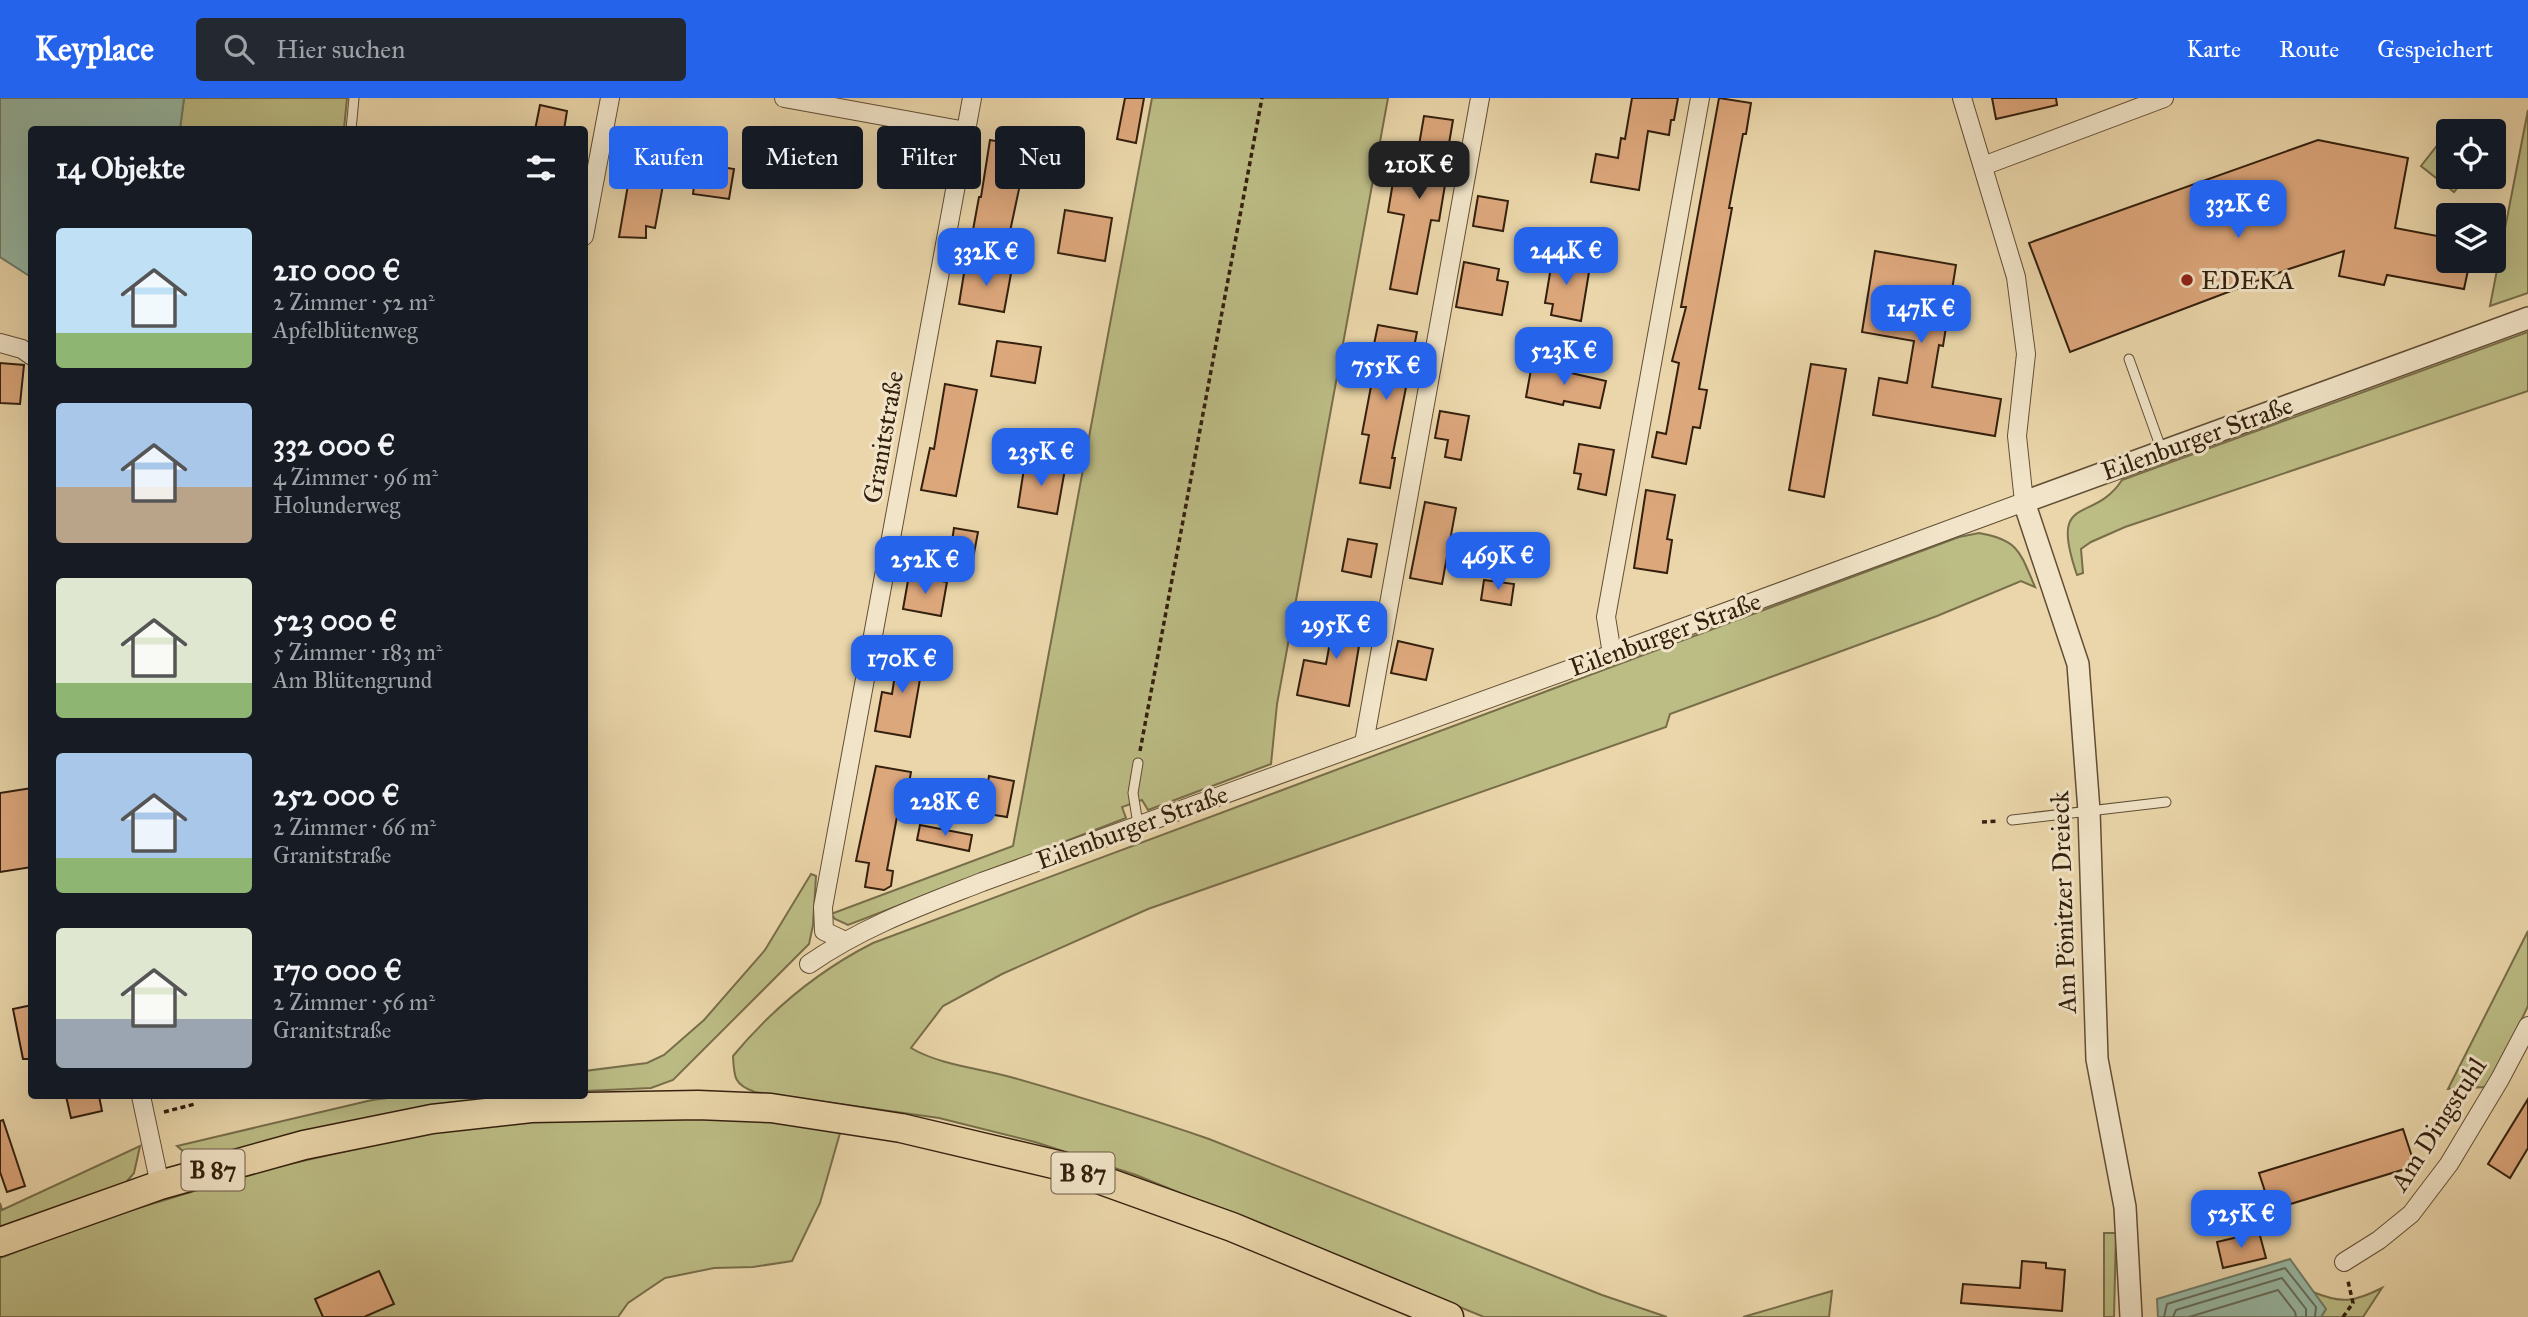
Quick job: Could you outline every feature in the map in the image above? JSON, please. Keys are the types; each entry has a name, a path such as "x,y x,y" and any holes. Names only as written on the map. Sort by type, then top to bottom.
{"main road":[{"name":"B 87","path":"0,1242 160,1185 304,1145 432,1119 531,1108 698,1105 772,1108 901,1128 1062,1166 1232,1227 1449,1317"}],"street":[{"path":"588,215 610,98"},
{"path":"784,98 938,126"},
{"name":"Granitstraße","path":"967,126 972,98"},
{"path":"1364,743 1480,98"},
{"path":"1612,654 1606,617 1700,98"},
{"path":"1962,98 2016,277 2026,354 2017,436 2024,502"},
{"path":"1983,166 2128,105 2164,98"},
{"name":"Granitstraße","path":"843,940 824,931 823,907 955,189"},
{"name":"Eilenburger Straße","path":"809,964 843,940 982,881 1612,654 2528,318"},
{"path":"0,343 28,353"},
{"name":"Am Pönitzer Dreieck","path":"2024,502 2078,664 2089,811 2097,1059 2125,1207 2132,1317"},
{"name":"Am Dingstuhl","path":"2344,1262 2379,1240 2411,1213 2449,1164 2528,1026"},
{"path":"142,1099 160,1185"}],"lane":[{"path":"351,126 354,98"},
{"path":"2129,359 2162,451"},
{"path":"1138,763 1133,793 1138,824"},
{"path":"2012,820 2166,802"}],"path":[{"path":"1138,763 1262,98"},
{"path":"145,1116 195,1104"},
{"path":"2343,1317 2353,1303 2344,1262"}],"green space":[{"path":"184,98 347,98 344,126 180,126"},
{"path":"1152,98 1388,98 1277,704 1271,764 1148,810 1142,800 1122,807 1126,818 848,925 831,914 1013,846"},
{"path":"2528,110 2528,293 2490,306 2496,273 2506,273 2506,223"},
{"path":"2436,147 2436,178 2421,166"},
{"path":"2528,332 2528,391 2125,527 2081,549 2083,573 2077,575 2069,549 2068,531 2071,520 2111,494 2122,480"},
{"path":"1979,533 2003,539 2010,544 2021,556 2035,587 2021,581 1937,616 1670,714 1666,727 1148,909 1002,974 943,1006 911,1048 935,1059 1039,1085 1209,1139 1602,1295 1667,1317 1484,1317 1136,1175 1035,1142 939,1118 755,1092 736,1079 733,1056 764,1022 797,992 833,966 873,943 1959,537"},
{"path":"811,874 816,876 809,944 673,1080 651,1088 588,1091 588,1071 647,1063 664,1055 704,1020 765,950"},
{"path":"2528,931 2528,1006 2508,1048 2486,1087 2448,1089"},
{"path":"527,1099 214,1156 184,1152 177,1146 372,1100"},
{"path":"564,1117 755,1117 840,1133 820,1203 792,1261 753,1267 714,1268 665,1278 628,1303 618,1317 0,1317 0,1258 99,1220 263,1170 434,1131"},
{"path":"140,1146 134,1173 123,1186 0,1232 0,1203 2,1210"},
{"path":"2104,1233 2116,1233 2114,1317 2104,1317"},
{"path":"2382,1288 2363,1317 2321,1317 2326,1309 2313,1292 2348,1300"},
{"path":"1832,1291 1829,1317 1743,1317"}],"water":[{"path":"0,98 184,98 180,126 28,126 28,275 0,257"},
{"path":"2290,1259 2326,1309 2321,1317 2158,1317 2157,1299"}],"building":[{"path":"1125,98 1144,98 1136,143 1117,139"},
{"path":"1632,98 1678,98 1669,135 1648,131 1639,190 1591,182 1596,154 1618,158 1621,138 1625,139"},
{"path":"1719,98 1751,103 1729,208 1732,208 1699,389 1707,390 1700,428 1693,427 1686,464 1652,457 1657,432 1666,434 1679,363 1672,361 1686,307 1681,307"},
{"path":"1992,98 2056,98 2057,105 1996,119"},
{"path":"540,105 567,111 565,126 536,126"},
{"path":"1424,116 1453,120 1439,221 1431,220 1417,294 1390,289 1404,215 1388,212 1396,164 1415,168"},
{"path":"990,140 995,141 995,189 1019,189 1009,236 973,230"},
{"path":"2318,140 2408,158 2395,228 2436,236 2436,273 2467,273 2464,289 2387,275 2384,285 2339,276 2344,251 2289,269 2070,352 2029,243"},
{"path":"728,168 734,169 729,199 693,194 694,189 728,189"},
{"path":"627,189 662,189 655,228 646,226 646,238 619,237"},
{"path":"1478,196 1508,201 1503,231 1473,226"},
{"path":"1065,210 1112,218 1105,261 1058,253"},
{"path":"1554,249 1576,253 1574,270 1589,272 1581,321 1551,315 1553,304 1545,303"},
{"path":"1875,251 1956,265 1943,346 1939,345 1932,387 2001,399 1995,436 1873,415 1879,378 1907,383 1914,341 1862,332"},
{"path":"1464,262 1499,269 1497,280 1508,282 1502,315 1456,307"},
{"path":"990,264 1012,268 1004,312 959,304 965,267 989,271"},
{"path":"1378,325 1417,332 1392,458 1395,458 1390,488 1360,483 1369,435 1362,434 1376,360 1371,359"},
{"path":"997,341 1041,347 1035,383 991,376"},
{"path":"0,363 24,365 20,404 0,403"},
{"path":"1532,364 1606,381 1600,408 1564,401 1563,405 1526,397"},
{"path":"1811,364 1846,369 1824,497 1789,490"},
{"path":"945,384 977,390 956,496 921,490 930,448 934,449"},
{"path":"1440,411 1469,416 1461,460 1445,457 1448,440 1435,438"},
{"path":"1579,444 1614,450 1606,495 1578,489 1581,474 1574,473"},
{"path":"1025,462 1065,469 1057,514 1018,507"},
{"path":"1646,490 1675,495 1667,539 1672,540 1667,573 1634,568"},
{"path":"1425,502 1456,508 1442,584 1410,578"},
{"path":"954,528 978,532 972,564 949,561"},
{"path":"1348,539 1377,544 1371,577 1342,571"},
{"path":"909,575 947,582 941,616 903,609"},
{"path":"1484,580 1514,584 1511,605 1481,600"},
{"path":"1337,605 1365,610 1349,706 1297,695 1304,660 1326,664"},
{"path":"1398,641 1433,649 1426,680 1391,673"},
{"path":"899,649 928,654 924,680 920,679 910,737 875,731 882,692 892,694"},
{"path":"876,766 911,772 905,807 899,806 887,870 893,871 891,886 884,890 865,887 869,863 856,861"},
{"path":"989,776 1014,781 1007,817 982,813"},
{"path":"28,789 28,868 0,872 0,793"},
{"path":"920,825 972,835 969,851 917,840"},
{"path":"28,1006 28,1059 23,1059 13,1009"},
{"path":"67,1099 100,1099 102,1111 71,1118"},
{"path":"2528,1099 2528,1148 2510,1178 2488,1164"},
{"path":"3,1120 25,1186 7,1192 0,1172 0,1121"},
{"path":"2403,1129 2415,1166 2271,1210 2259,1173"},
{"path":"2259,1232 2266,1258 2223,1268 2217,1242"},
{"path":"2022,1261 2046,1263 2046,1268 2065,1270 2062,1311 1961,1303 1963,1284 2020,1288"},
{"path":"379,1271 394,1304 364,1317 323,1317 315,1299"}],"place":[{"name":"EDEKA","path":"2187,280"}]}
